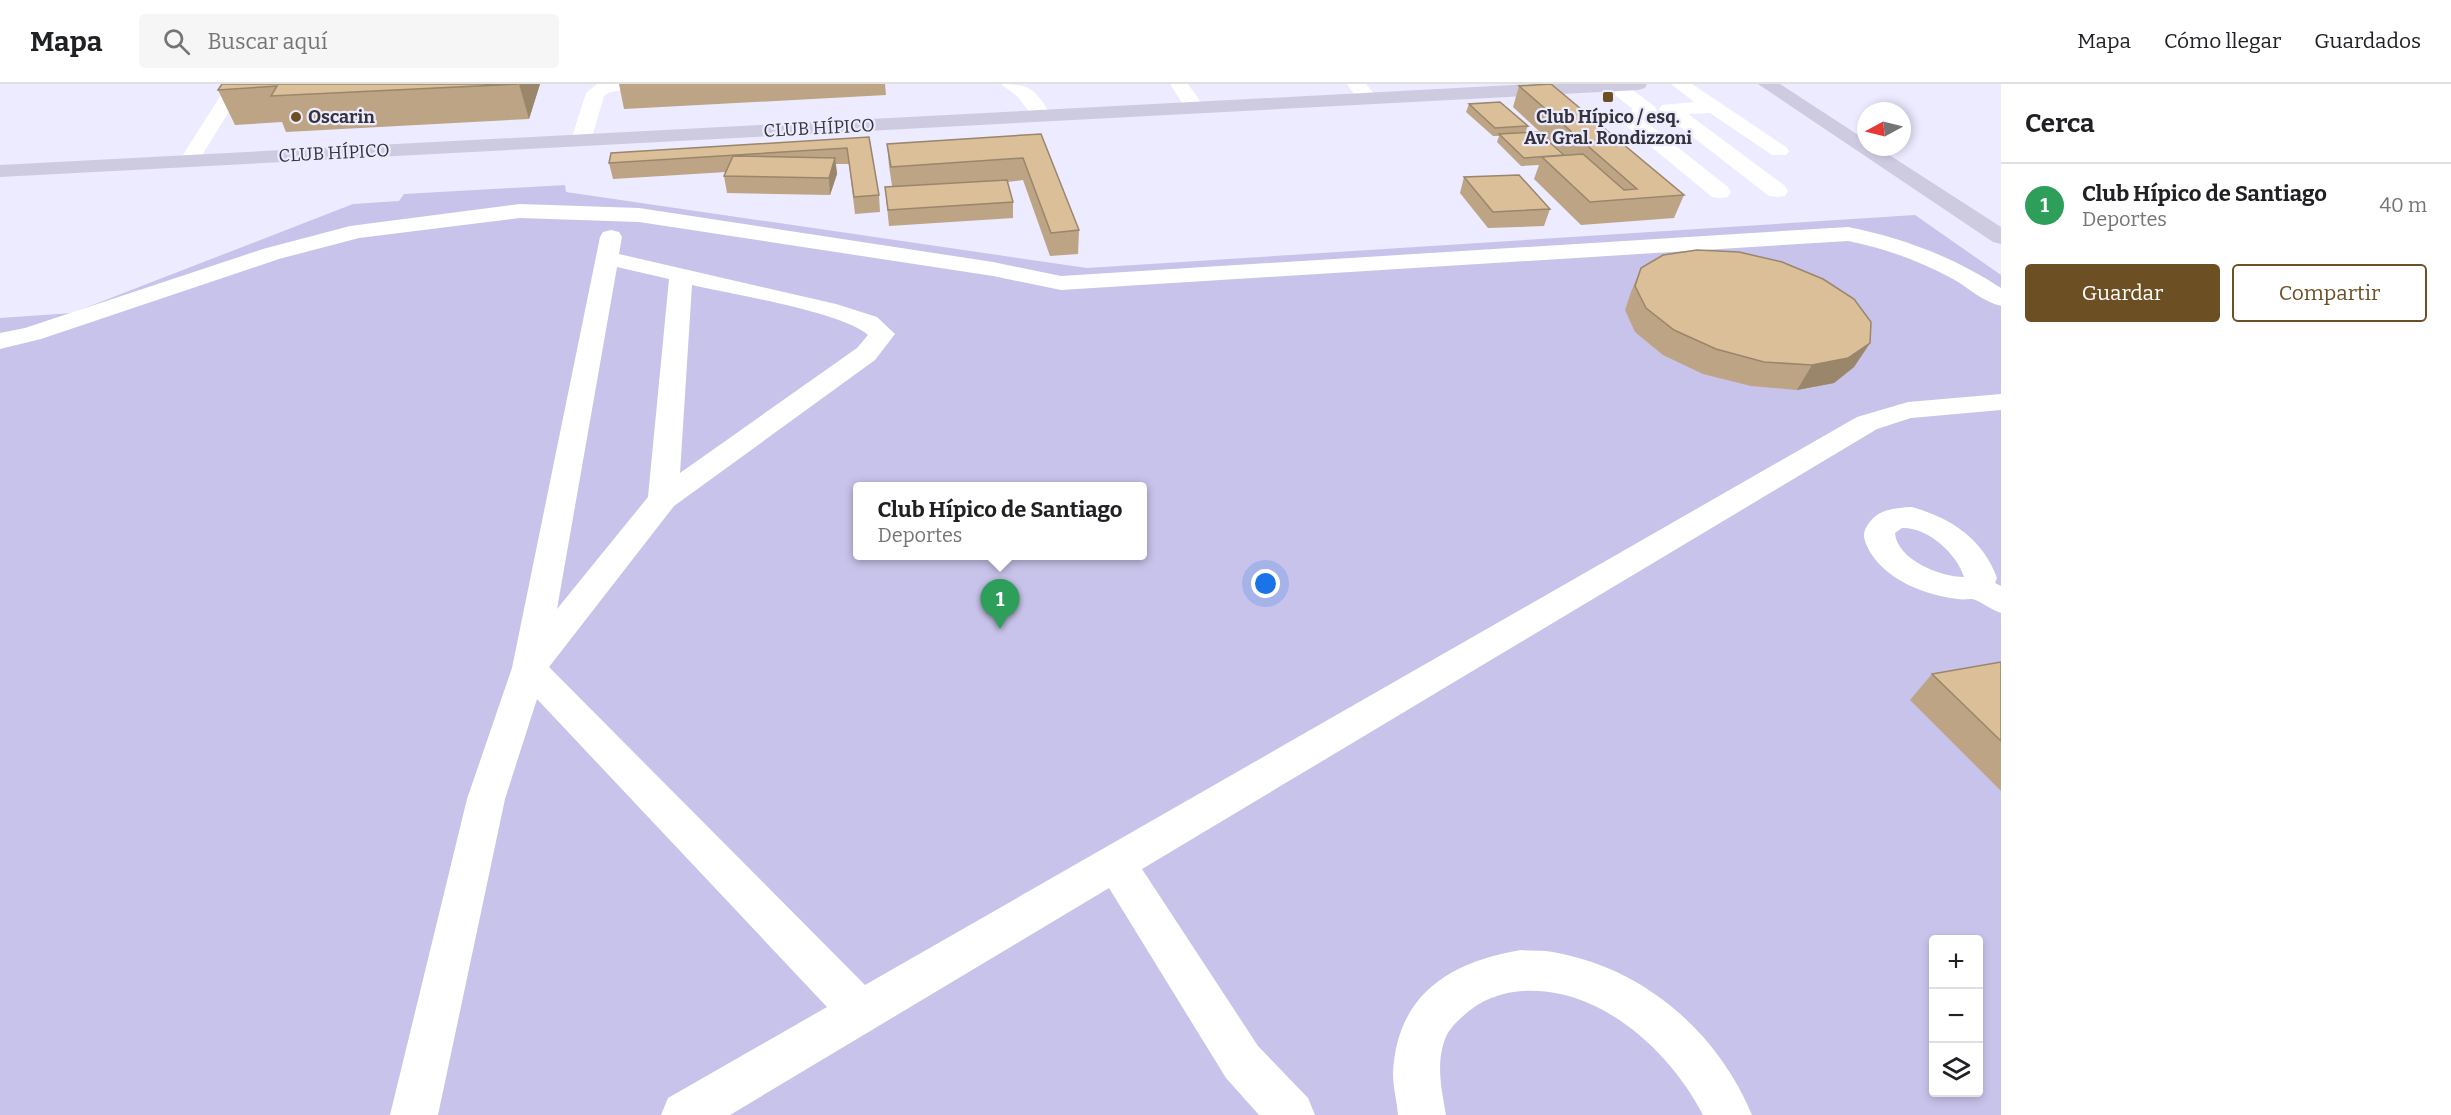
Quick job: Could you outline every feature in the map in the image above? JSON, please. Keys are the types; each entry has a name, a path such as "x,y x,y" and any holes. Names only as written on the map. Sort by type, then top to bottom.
{"main road":[{"name":"CLUB HÍPICO","path":"0,171 1043,117 1195,108 1363,91 1638,84"},
{"path":"1767,84 2001,237"}],"street":[{"path":"189,161 237,84"},
{"path":"581,140 595,93 605,87 638,84"},
{"path":"1010,84 1025,93 1043,117"},
{"path":"1179,84 1195,108"},
{"path":"1680,84 1779,152"},
{"path":"1614,85 1647,110"},
{"path":"1716,107 1647,110 1633,116 1632,121 1720,192"},
{"path":"1668,109 1777,191"},
{"path":"0,341 32,334 271,254 358,231 520,211 639,215 993,269 1061,283 1848,234 1889,242 1941,262 1969,276 2001,299"},
{"path":"414,1115 486,799 529,668 616,214"},
{"path":"529,668 663,499 866,354 882,334 868,322 827,309 607,258"},
{"path":"663,499 681,275"},
{"path":"685,1115 1867,423 1908,410 2001,402"},
{"path":"529,668 861,1012"},
{"path":"1116,863 1242,1062 1291,1115"},
{"path":"1422,1115 1417,1097 1417,1062 1424,1030 1440,1005 1463,986 1490,974 1523,970 1558,973 1585,981 1630,1002 1664,1027 1693,1058 1717,1092 1728,1115"}],"shaded area":[{"path":"565,185 566,192 1087,268 1915,215 2001,275 2001,1115 0,1115 0,318 72,313 353,204 399,201 404,194"}],"building":[{"path":"222,84 518,84 271,96 277,86 218,90"},
{"path":"1551,84 1684,195 1590,202 1542,157 1583,154 1624,190 1637,189 1519,86"},
{"path":"1500,102 1528,126 1495,128 1469,104"},
{"path":"1538,132 1564,155 1524,158 1499,134"},
{"path":"1041,134 1079,230 1051,233 1023,158 891,167 887,144"},
{"path":"869,137 879,195 854,197 847,148 609,163 611,153"},
{"path":"733,156 835,158 829,178 724,176"},
{"path":"1519,175 1550,209 1493,212 1464,177"},
{"path":"1007,180 1013,202 888,210 885,187"},
{"path":"1697,250 1739,252 1782,262 1823,279 1854,299 1871,322 1870,343 1848,358 1812,365 1764,362 1716,349 1674,330 1646,308 1635,286 1641,268 1663,255"},
{"path":"2001,662 2001,741 1932,674"}],"place":[{"name":"Club Hípico / esq. Av. Gral. Rondizzoni","path":"1608,97"},
{"name":"Oscarin","path":"296,117"},
{"name":"Club Hípico de Santiago","path":"1000,629"}]}
